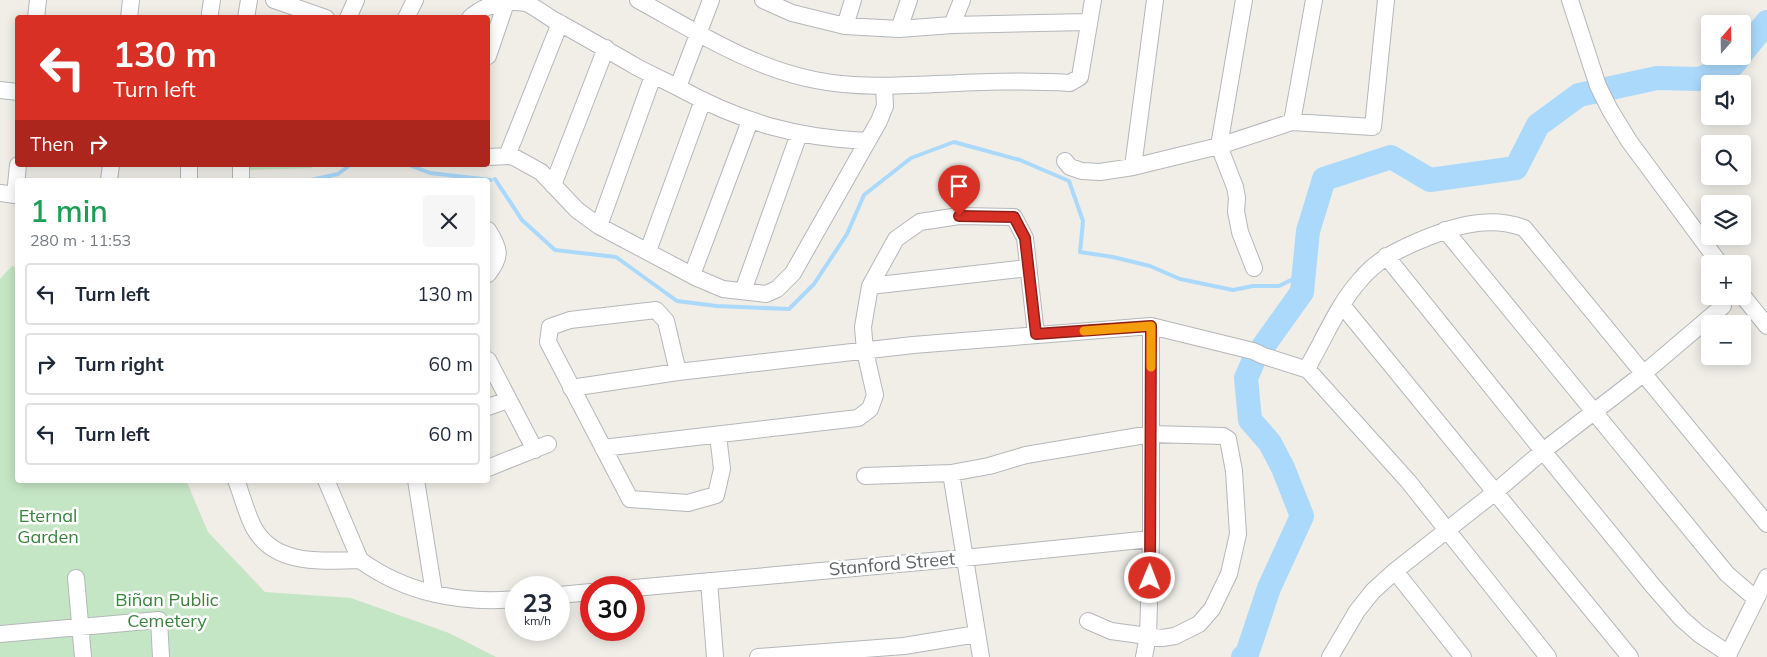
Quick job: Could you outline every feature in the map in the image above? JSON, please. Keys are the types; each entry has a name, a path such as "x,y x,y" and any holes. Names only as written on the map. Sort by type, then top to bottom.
{"street":[{"path":"36,15 38,0"},
{"path":"129,15 130,0"},
{"path":"210,15 212,0"},
{"path":"274,0 317,15"},
{"path":"349,15 356,0"},
{"path":"408,15 415,0"},
{"path":"473,15 491,4 507,0 526,3 653,76 750,121 799,134 835,140 867,141"},
{"path":"490,50 507,0"},
{"path":"638,0 748,60 814,80 884,86 1070,83 1080,76 1092,0"},
{"path":"678,88 711,0"},
{"path":"763,0 795,7 845,26 900,29 1088,22"},
{"path":"845,26 853,0"},
{"path":"900,29 909,0"},
{"path":"952,26 962,0"},
{"path":"1133,168 1155,0"},
{"path":"1244,0 1219,146 1235,187 1237,198 1236,211 1239,224 1254,268"},
{"path":"1292,122 1314,0"},
{"path":"1065,161 1070,167 1090,172 1133,168 1219,146 1292,122 1374,127 1386,0"},
{"path":"1570,0 1598,86 1610,110 1645,163 1713,255"},
{"path":"507,156 560,23"},
{"path":"553,185 606,48"},
{"path":"599,226 653,76"},
{"path":"490,158 512,156 541,172 576,210 599,226 692,275 722,289 766,294 777,289 793,273 879,121 885,106 884,86"},
{"path":"0,90 15,92"},
{"path":"648,251 703,100"},
{"path":"692,275 750,121"},
{"path":"743,291 799,134"},
{"path":"7,194 17,167"},
{"path":"603,448 858,418 870,409 875,395 866,351 864,327 870,286 896,239 920,222 959,216 1014,217 1025,238 1036,334"},
{"path":"1308,370 1342,305 1361,278 1386,256 1445,230 1477,223 1511,224 1524,228 1767,524"},
{"path":"1445,230 1727,574 1756,599"},
{"path":"490,233 497,245 498,259 490,271"},
{"path":"1386,256 1680,618 1698,634 1728,655 1767,577"},
{"path":"870,286 1028,268"},
{"path":"1342,305 1630,657"},
{"path":"1750,305 1767,326"},
{"path":"1330,657 1357,611 1373,591 1395,571 1543,451 1643,374 1723,306"},
{"path":"678,372 666,322 656,310 570,320 550,327 548,342 630,498 688,503 716,496 722,469 718,435"},
{"path":"1144,657 1148,636 1151,539 1151,326"},
{"path":"572,388 678,372 866,351 1036,334 1151,326 1253,351 1308,370 1408,481 1548,657"},
{"path":"490,364 508,400 541,447 490,467"},
{"path":"490,406 508,400"},
{"path":"865,476 951,473 989,466 1026,455 1151,434 1223,436 1228,439 1234,471 1238,534 1229,574 1212,609 1199,624 1175,636 1162,638 1111,631 1088,621"},
{"path":"951,473 981,657"},
{"path":"237,483 254,528 266,543 279,552 297,558 316,561 360,560"},
{"path":"327,483 360,560 374,570 412,588 455,599 489,602 505,601"},
{"path":"416,483 434,594"},
{"name":"Stanford Street","path":"645,587 1151,539"},
{"path":"1395,571 1463,657"},
{"path":"76,578 83,657"},
{"path":"709,581 715,657"},
{"path":"0,634 159,620 161,657"},
{"path":"758,657 905,651 977,634"}],"green space":[{"path":"249,167 313,167 311,168 249,170"},
{"path":"12,266 15,267 15,483 187,483 208,532 265,592 351,598 449,633 496,657 0,657 0,279"}],"waterway":[{"path":"1751,42 1767,22"},
{"path":"1262,348 1302,292 1308,231 1324,179 1391,157 1430,180 1516,168 1538,125 1579,95 1657,78 1699,79 1733,65"},
{"path":"495,179 522,220 555,250 616,257 677,301 717,306 789,309 814,284 847,234 864,195 911,158 954,142 1020,160 1069,181 1083,221 1080,252 1113,257 1150,266 1180,279 1233,290 1253,286 1279,286 1303,274"},
{"path":"320,178 338,174 347,167"},
{"path":"414,167 430,173 474,178"},
{"path":"1243,657 1247,654 1269,588 1302,516 1283,468 1270,443 1250,420 1246,378 1253,362"}],"slow traffic":[{"path":"1084,331 1151,326 1151,367"}],"route":[{"path":"959,216 1014,217 1025,238 1036,334 1151,326 1150,578"}],"park label":[{"name":"Eternal Garden","path":"48,526"},
{"name":"Biñan Public Cemetery","path":"167,610"}]}
